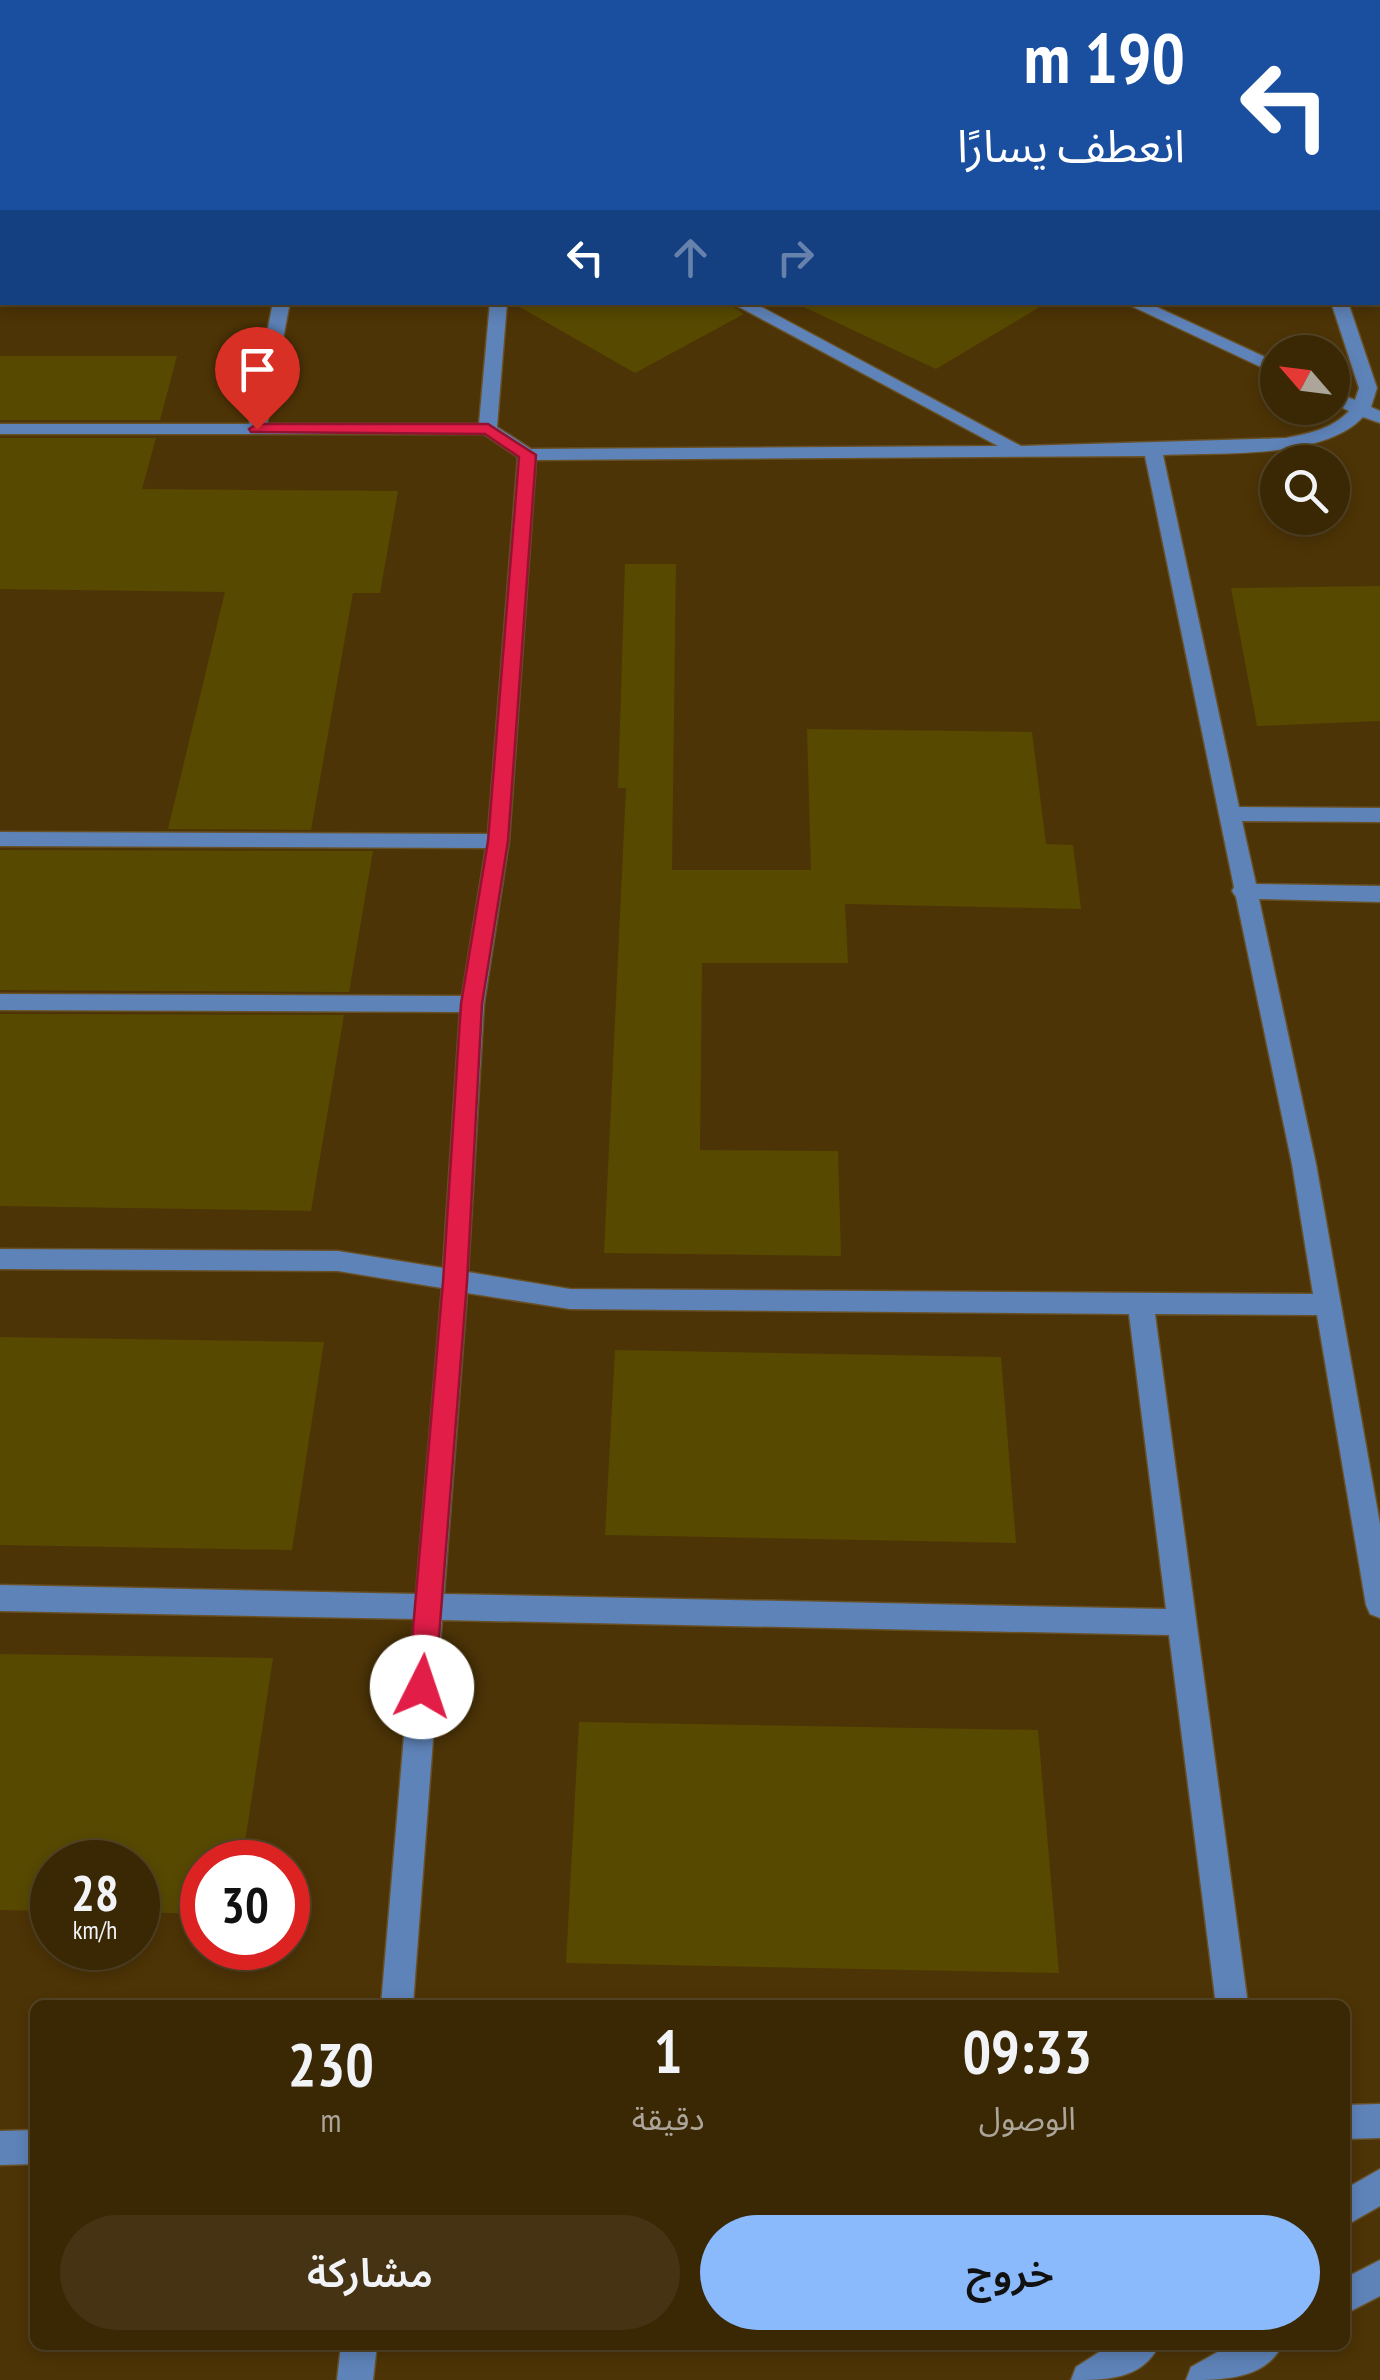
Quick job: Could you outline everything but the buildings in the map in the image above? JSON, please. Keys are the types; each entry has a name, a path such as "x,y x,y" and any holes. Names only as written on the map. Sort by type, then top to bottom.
{"street":[{"path":"257,429 281,305"},
{"path":"488,429 498,305"},
{"path":"744,305 1018,449"},
{"path":"1137,305 1260,362"},
{"path":"0,428 488,429 528,455 1152,450 1286,443 1318,437 1346,425 1361,409 1368,388 1346,306"},
{"path":"1350,404 1380,418"},
{"path":"1152,450 1304,1164 1380,1605"},
{"path":"397,2000 455,1282 472,1004 498,841 528,455"},
{"path":"1228,814 1380,815"},
{"path":"0,839 498,841"},
{"path":"1244,891 1380,894"},
{"path":"0,1002 472,1004"},
{"path":"0,1259 338,1262 570,1299 1328,1305"},
{"path":"1141,1304 1231,2000"},
{"path":"0,1598 1184,1622"},
{"path":"1350,2122 1380,2122"},
{"path":"0,2148 30,2147"},
{"path":"1350,2206 1380,2186"},
{"path":"1350,2294 1380,2276"},
{"path":"355,2380 358,2350"},
{"path":"1089,2380 1134,2350"},
{"path":"1204,2380 1255,2350"}],"route":[{"path":"257,429 488,429 528,455 498,841 472,1004 455,1282 422,1687"}]}
